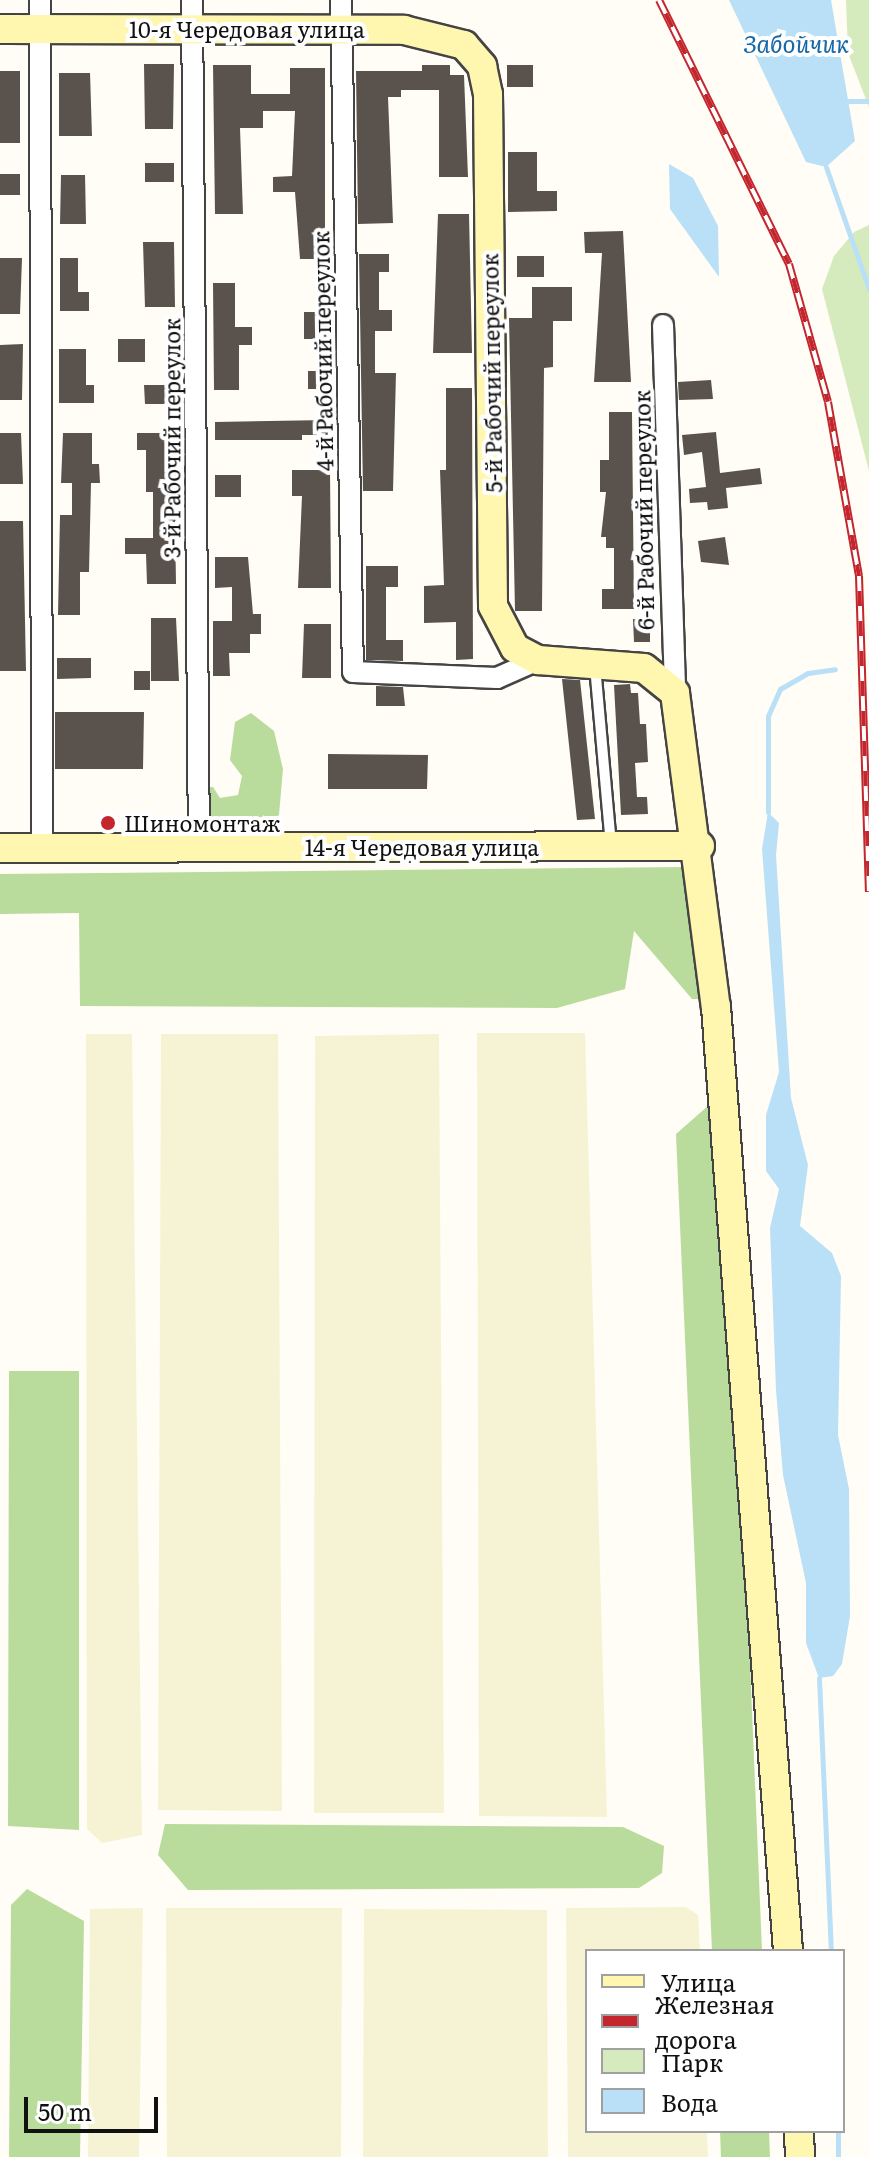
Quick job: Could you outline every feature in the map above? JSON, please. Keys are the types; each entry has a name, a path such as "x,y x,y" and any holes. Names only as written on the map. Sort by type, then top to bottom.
{"main road":[{"name":"10-я Чередовая улица","path":"0,29 341,28 434,33 464,45 482,66"},
{"name":"5-й Рабочий переулок","path":"482,66 488,94 493,606 515,648 538,660"},
{"path":"538,660 644,668 675,693 700,846 788,1949"},
{"name":"14-я Чередовая улица","path":"0,848 700,846"},
{"path":"799,2133 800,2157"}],"street":[{"path":"40,0 42,847"},
{"name":"3-й Рабочий переулок","path":"192,0 199,847"},
{"name":"4-й Рабочий переулок","path":"341,0 353,672 497,678 538,660"},
{"name":"6-й Рабочий переулок","path":"663,325 675,693"}],"lane":[{"path":"595,664 611,847"}],"shaded area":[{"path":"477,1033 585,1033 607,1817 479,1816"},
{"path":"86,1034 132,1034 142,1835 102,1843 87,1829"},
{"path":"161,1034 278,1034 282,1811 158,1810"},
{"path":"439,1034 444,1813 314,1813 315,1036"},
{"path":"686,1907 698,1915 700,1949 585,1949 585,2133 707,2133 708,2157 568,2157 566,1908"},
{"path":"143,1908 139,2157 88,2157 90,1909"},
{"path":"166,1908 342,1908 341,2157 167,2157"},
{"path":"364,1909 547,1910 548,2157 363,2157"}],"green space":[{"path":"846,0 869,0 869,107 848,53"},
{"path":"869,225 869,471 822,289 834,256 854,232"},
{"path":"251,713 274,731 283,769 279,815 268,830 218,830 203,816 204,787 213,787 220,798 238,795 242,776 230,760 235,722"},
{"path":"683,867 703,999 692,999 634,931 625,989 557,1008 80,1006 79,913 0,914 0,874"},
{"path":"709,1105 750,1663 762,1949 712,1949 676,1134"},
{"path":"9,1371 79,1371 79,1830 8,1826"},
{"path":"165,1824 623,1827 664,1846 662,1873 639,1888 188,1890 158,1855"},
{"path":"27,1889 84,1921 80,2157 9,2157 11,1905"},
{"path":"720,2133 769,2133 770,2157 721,2157"}],"water":[{"name":"Забойчик","path":"729,0 831,0 855,141 826,167 806,162"},
{"path":"669,164 693,178 718,226 719,277 670,209"},
{"path":"768,812 779,823 776,855 791,1098 808,1165 800,1226 832,1253 841,1276 838,1435 849,1489 850,1616 842,1664 833,1676 819,1678 806,1643 806,1583 783,1475 776,1390 770,1228 779,1189 766,1171 766,1115 779,1072 762,849"}],"building":[{"path":"144,64 174,64 173,129 145,129"},
{"path":"213,65 251,65 251,94 290,94 290,68 325,68 325,259 300,259 295,192 273,192 273,177 292,176 295,111 263,111 263,128 240,128 243,214 215,214"},
{"path":"422,65 450,65 450,75 464,75 468,177 439,177 439,90 401,90 401,97 388,97 393,223 358,224 356,71 422,71"},
{"path":"507,65 533,65 533,87 507,87"},
{"path":"0,71 20,71 20,143 0,143"},
{"path":"59,73 90,73 92,136 59,136"},
{"path":"508,152 537,152 537,191 557,191 557,211 508,212"},
{"path":"145,163 174,163 174,182 145,182"},
{"path":"0,174 20,174 20,195 0,195"},
{"path":"61,175 85,175 86,224 60,224"},
{"path":"438,214 469,214 472,353 433,353"},
{"path":"623,231 631,382 594,382 602,253 585,253 584,232"},
{"path":"143,242 174,242 175,307 145,307"},
{"path":"359,254 389,254 389,272 379,272 379,310 392,310 392,331 375,331 375,373 396,373 393,491 363,491"},
{"path":"517,256 544,256 544,277 517,277"},
{"path":"0,258 22,258 20,314 0,314"},
{"path":"60,258 78,258 78,292 89,292 89,311 60,311"},
{"path":"213,283 235,283 235,327 252,327 252,345 239,345 239,390 214,390"},
{"path":"532,287 572,287 572,321 553,321 553,367 544,368 542,611 515,611 509,318 532,318"},
{"path":"304,312 328,312 328,339 304,339"},
{"path":"118,339 145,339 145,362 118,362"},
{"path":"23,344 22,400 0,400 0,345"},
{"path":"59,349 86,349 86,385 94,385 94,403 59,403"},
{"path":"308,371 328,371 328,389 308,389"},
{"path":"711,380 713,399 679,400 678,382"},
{"path":"144,385 174,385 174,404 145,404"},
{"path":"446,388 472,388 473,659 456,660 456,622 424,623 424,586 444,585 440,470 446,470"},
{"path":"609,412 632,412 634,609 602,609 602,589 614,589 614,548 606,548 606,537 601,537 606,492 600,492 600,460 609,460"},
{"path":"328,420 328,435 302,435 302,440 215,440 215,422"},
{"path":"716,432 720,473 760,468 762,484 726,488 728,508 708,510 707,502 690,503 689,489 706,487 702,452 684,455 682,435"},
{"path":"0,433 21,433 23,484 0,484"},
{"path":"63,433 92,433 92,464 99,464 100,483 91,483 89,572 80,572 80,615 58,615 60,515 72,515 72,483 61,483"},
{"path":"137,433 174,433 171,507 182,507 182,521 175,521 176,584 147,584 146,554 125,554 125,538 153,538 153,492 146,492 146,450 137,450"},
{"path":"292,470 330,470 331,588 298,588 302,496 292,496"},
{"path":"215,475 241,475 241,497 215,497"},
{"path":"0,521 23,521 26,671 0,671"},
{"path":"725,537 729,565 701,562 698,541"},
{"path":"215,557 248,557 253,614 261,614 261,634 250,634 250,653 229,653 230,676 213,676 213,621 232,621 232,587 215,588"},
{"path":"366,566 398,566 398,587 386,587 386,640 403,640 403,661 366,660"},
{"path":"151,618 176,618 179,681 151,681"},
{"path":"633,619 650,619 650,642 634,642"},
{"path":"304,624 331,624 331,678 302,678"},
{"path":"57,658 91,658 91,678 57,679"},
{"path":"134,671 150,671 150,690 134,690"},
{"path":"562,679 580,680 595,819 577,820"},
{"path":"630,684 631,693 638,693 640,724 646,724 648,762 635,763 637,797 647,797 648,814 621,815 614,685"},
{"path":"376,686 403,687 405,706 376,706"},
{"path":"55,712 144,712 143,769 55,769"},
{"path":"328,754 428,755 427,789 328,789"}],"waterway":[{"path":"849,101 869,101"},
{"path":"826,167 869,289"},
{"path":"768,812 768,716 780,689 808,673 835,669"},
{"path":"819,1678 831,1949"},
{"path":"838,2133 838,2157"}],"railway":[{"path":"659,0 789,264 828,402 859,576 869,892"}],"place":[{"name":"Шиномонтаж","path":"108,823"}]}
